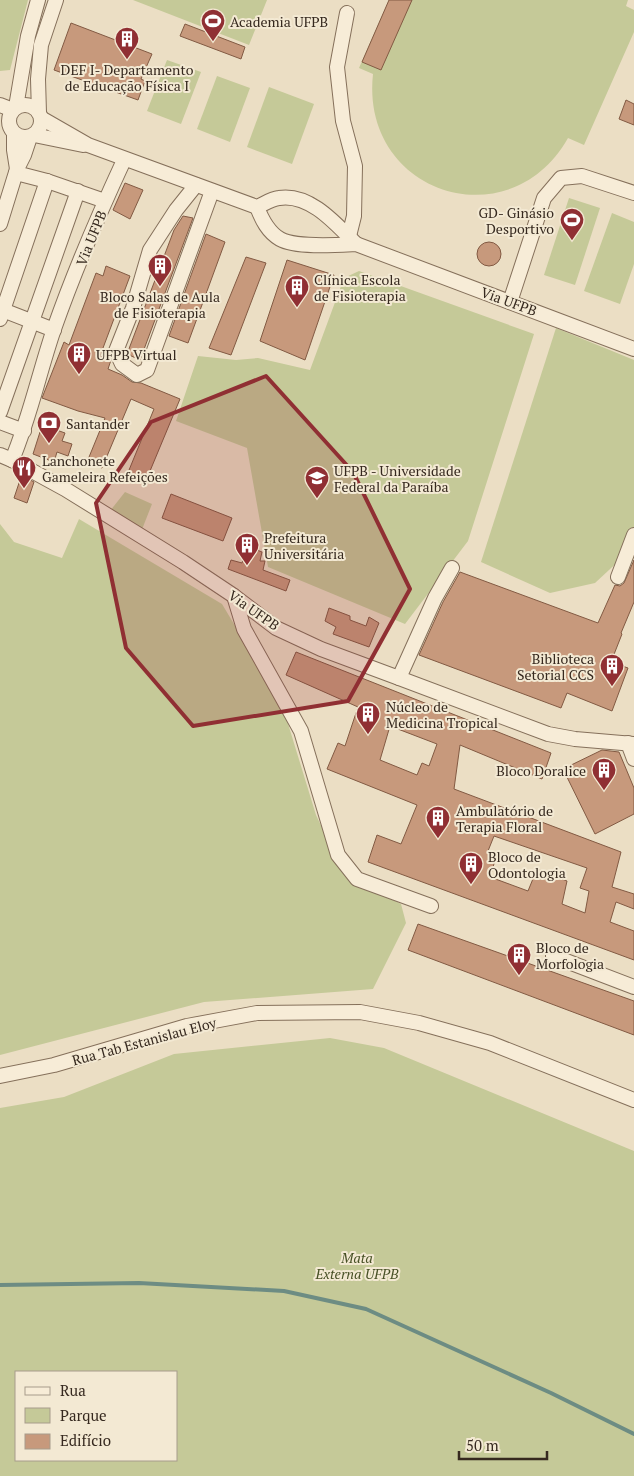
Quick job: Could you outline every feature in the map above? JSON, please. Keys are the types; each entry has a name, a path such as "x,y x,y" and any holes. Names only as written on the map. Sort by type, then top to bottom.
{"street":[{"path":"17,171 8,128 10,107 38,0"},
{"path":"0,224 3,202 32,136 38,130 40,115 38,79 41,44 56,0"},
{"path":"347,13 337,67 343,121 354,166 354,216 351,242"},
{"path":"10,107 26,104 31,106 40,115 88,146 258,207"},
{"path":"8,128 24,137 32,136 88,146"},
{"name":"Via UFPB","path":"124,160 105,201 54,330 24,431 6,458 65,489 184,562 234,596 276,628 321,649 548,734 631,743"},
{"name":"Via UFPB","path":"17,171 105,201"},
{"path":"510,302 544,198 561,178 582,176 634,193"},
{"path":"48,181 1,313 32,320 54,330"},
{"path":"196,185 176,210 150,250 133,308 116,351 122,364 137,375 148,370 212,191"},
{"name":"Via UFPB","path":"0,412 78,191"},
{"name":"Via UFPB","path":"351,242 337,225 306,202 292,198 278,198 258,207 267,226 281,240 293,244 351,242 634,349"},
{"path":"0,422 24,431"},
{"path":"618,577 634,534"},
{"path":"399,678 435,598 452,568"},
{"path":"234,596 244,629 301,731 338,855 357,879 431,906"},
{"path":"631,743 634,759"},
{"path":"554,956 634,987"},
{"name":"Rua Tab Estanislau Eloy","path":"0,1076 54,1065 187,1026 257,1012 360,1012 419,1023 490,1043 634,1100"}],"highlighted area":[{"path":"266,376 353,472 410,589 348,701 193,726 126,648 96,503 151,422"}],"green space":[{"path":"0,0 28,0 10,70 0,71"},
{"path":"133,0 267,0 249,45"},
{"path":"389,0 628,0 626,6 634,10 634,32 584,145 568,138 542,170 511,189 477,195 444,190 413,174 390,149 375,115 373,74 359,68"},
{"path":"167,60 201,72 181,124 147,111"},
{"path":"217,76 250,88 230,142 197,129"},
{"path":"269,87 314,104 292,164 247,147"},
{"name":"GD- Ginásio Desportivo","path":"569,198 600,208 575,285 544,275"},
{"path":"612,213 634,222 634,264 620,304 584,291"},
{"path":"359,271 534,334 468,541 405,624 268,567 247,448 176,421 198,356 236,360 258,358 310,370 344,278"},
{"path":"556,328 634,360 634,529 623,557 595,583 550,593 481,562"},
{"path":"125,492 152,504 141,532 110,511"},
{"path":"79,519 222,604 282,704 316,815 344,874 401,904 406,923 373,989 204,1002 0,1055 0,524 14,542 62,558"},
{"name":"Mata Externa UFPB","path":"330,1038 384,1048 634,1151 634,1476 0,1476 0,1108 64,1097 174,1054"}],"building":[{"path":"389,0 412,0 381,70 362,62"},
{"name":"DEF I- Departamento de Educação Física I","path":"71,23 152,54 141,79 145,81 138,100 54,70"},
{"name":"Academia UFPB","path":"185,24 245,47 241,59 180,36"},
{"path":"626,100 634,104 634,125 619,119"},
{"path":"125,183 143,190 130,219 113,210"},
{"name":"Bloco Salas de Aula de Fisioterapia","path":"183,216 193,218 140,360 127,354 174,230"},
{"path":"206,234 225,242 188,343 169,336"},
{"path":"489,242 494,243 500,249 500,259 494,265 489,266 484,265 478,259 477,254 478,249 484,243"},
{"path":"246,257 266,263 231,355 209,348"},
{"name":"Clínica Escola de Fisioterapia","path":"287,260 334,275 305,360 260,341"},
{"path":"106,266 130,276 100,356 111,360 108,369 132,382 141,383 180,399 145,483 127,475 154,409 131,399 102,468 87,462 105,418 42,398 64,342 69,345 96,273 103,276"},
{"path":"51,428 65,433 62,441 72,444 68,456 57,452 54,462 33,454 40,432 49,435"},
{"name":"Lanchonete Gameleira Refeições","path":"19,474 34,482 27,503 14,498 20,480"},
{"path":"171,494 232,518 223,541 162,518"},
{"name":"Prefeitura Universitária","path":"247,546 262,552 260,561 265,561 263,570 290,580 286,591 228,569 231,560 242,563"},
{"path":"634,560 634,602 611,662 628,668 612,711 567,693 561,708 419,655 443,602 460,572 598,623 615,585 620,586 624,583"},
{"path":"329,608 350,616 350,620 366,626 369,617 379,623 369,647 333,634 336,627 325,621"},
{"path":"296,652 551,753 542,779 460,745 454,789 621,852 612,887 634,894 634,909 616,902 610,922 634,931 634,960 368,862 377,835 401,844 417,805 327,769 338,743 345,746 358,707 286,675","holes":["390,726 437,744 429,766 422,763 417,775 380,760","494,836 587,868 580,888 589,891 585,913 562,904 567,881 537,869 528,891 490,877 497,854 488,851"]},
{"name":"Bloco Doralice","path":"602,750 619,752 634,788 634,814 595,834 563,769"},
{"name":"Bloco de Morfologia","path":"418,924 634,1001 634,1035 408,950"}],"waterway":[{"path":"0,1285 139,1283 284,1291 366,1309 551,1393 634,1434"}],"place":[{"name":"Academia UFPB","path":"213,42"},
{"name":"DEF I- Departamento de Educação Física I","path":"127,60"},
{"name":"GD- Ginásio Desportivo","path":"572,241"},
{"name":"Bloco Salas de Aula de Fisioterapia","path":"160,287"},
{"name":"Clínica Escola de Fisioterapia","path":"297,308"},
{"name":"UFPB Virtual","path":"79,375"},
{"name":"Santander","path":"49,444"},
{"name":"Lanchonete Gameleira Refeições","path":"24,489"},
{"name":"UFPB - Universidade Federal da Paraíba","path":"317,499"},
{"name":"Prefeitura Universitária","path":"247,566"},
{"name":"Biblioteca Setorial CCS","path":"612,687"},
{"name":"Núcleo de Medicina Tropical","path":"368,735"},
{"name":"Bloco Doralice","path":"604,791"},
{"name":"Ambulatório de Terapia Floral","path":"438,839"},
{"name":"Bloco de Odontologia","path":"471,885"},
{"name":"Bloco de Morfologia","path":"519,976"}]}
